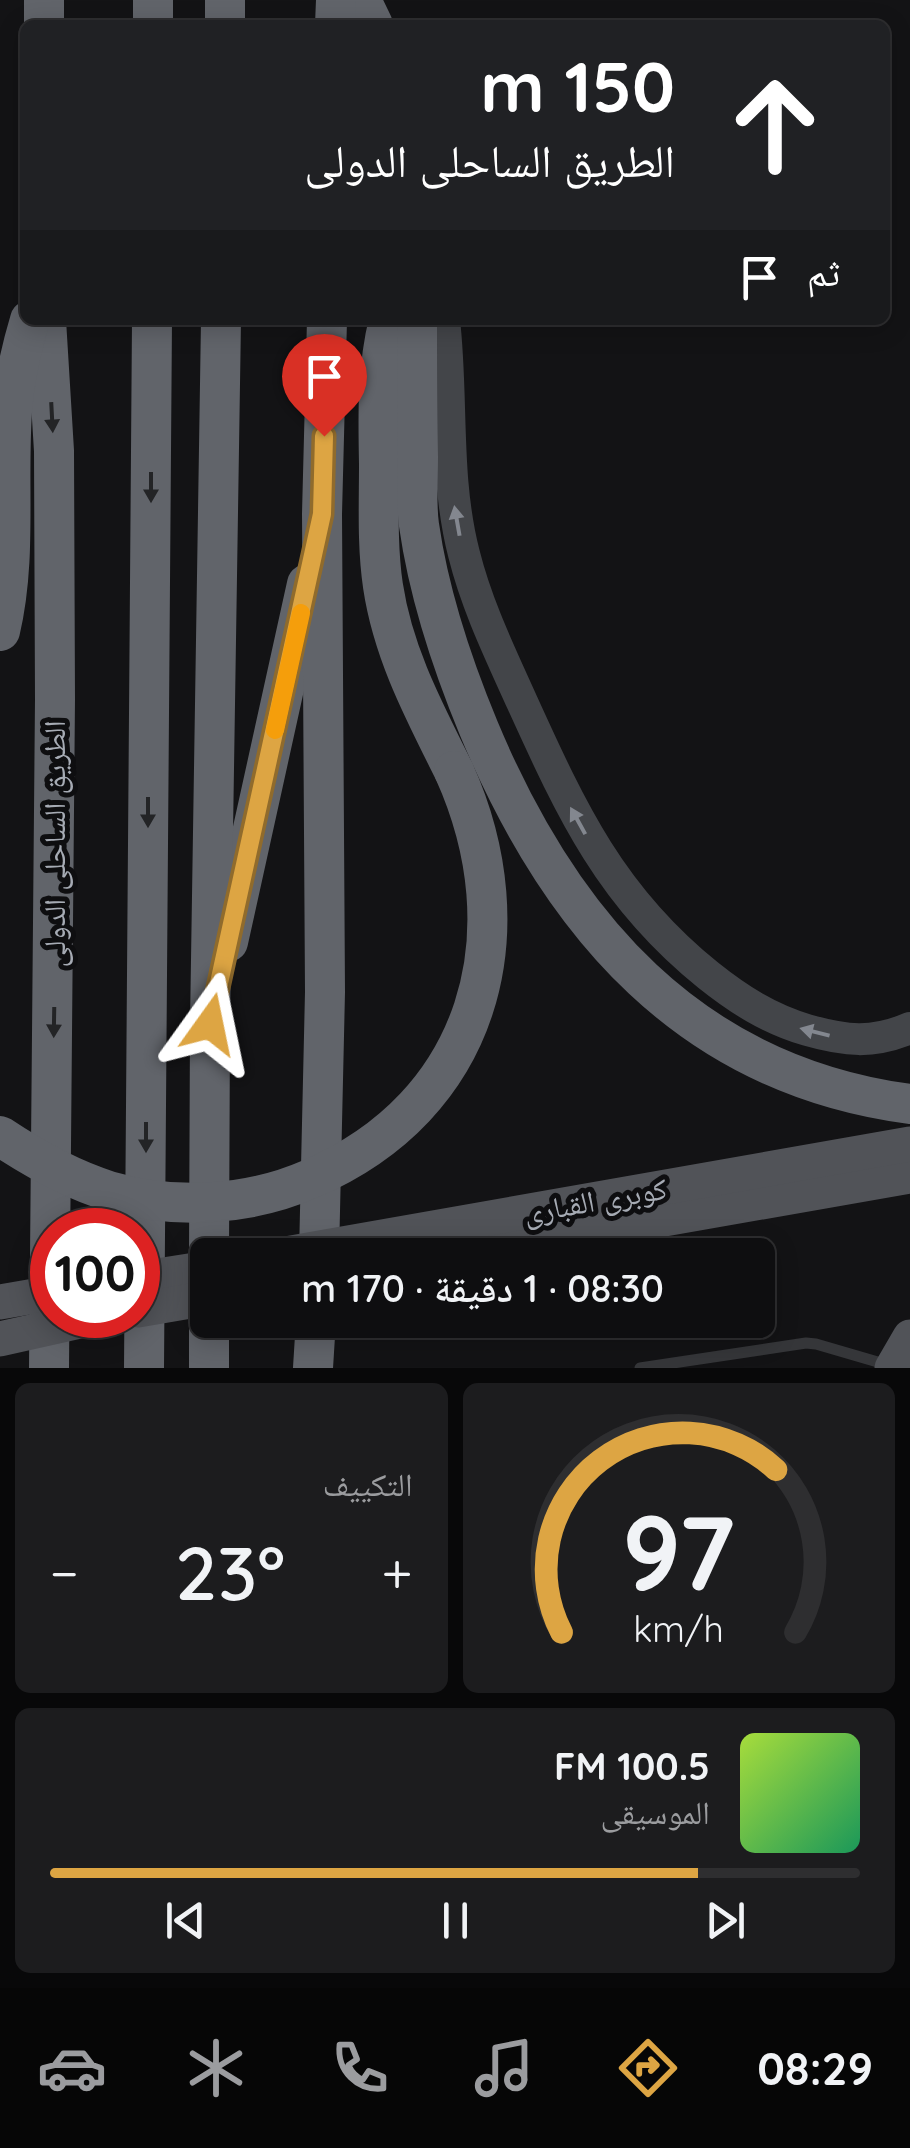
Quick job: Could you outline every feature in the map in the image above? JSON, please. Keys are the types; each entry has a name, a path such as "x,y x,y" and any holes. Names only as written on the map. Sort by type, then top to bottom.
{"highway":[{"path":"0,631 10,560 12,410 29,325"},
{"name":"الطريق الساحلى الدولى","path":"46,325 54,451 55,680 49,1368"},
{"path":"144,1368 152,325"},
{"path":"209,1238 220,325"},
{"path":"319,1238 325,992 322,514 327,325"},
{"path":"0,1136 40,1161 109,1191 182,1202 220,1202 257,1196 293,1186 357,1156 384,1137 432,1090 465,1032 483,968 488,924 486,880 475,824 454,770 412,687 383,586 378,384 388,325"},
{"path":"416,325 419,522 439,614 452,660 487,748 520,818 561,884 636,975 715,1036 805,1080 843,1092 910,1104"},
{"path":"210,1024 322,514"},
{"path":"208,1368 209,1338"},
{"path":"313,1368 315,1338"}],"main road":[{"name":"كوبرى القبارى","path":"376,1238 910,1144"},
{"name":"كوبرى القبارى","path":"556,1238 910,1176"},
{"path":"160,1276 190,1271"},
{"path":"0,1302 30,1297"},
{"path":"160,1306 190,1301"},
{"path":"0,1338 30,1332"},
{"path":"894,1368 910,1338"}],"street":[{"path":"444,325 452,482 463,550 483,614 577,820 597,853 670,942 720,984 766,1015 792,1026 874,1040 910,1056"},
{"path":"874,1040 910,1028"}],"lane":[{"path":"640,1368 806,1343 894,1368"}],"slow traffic":[{"path":"275,730 301,613"}],"route":[{"path":"210,1024 322,514 324,436"}]}
